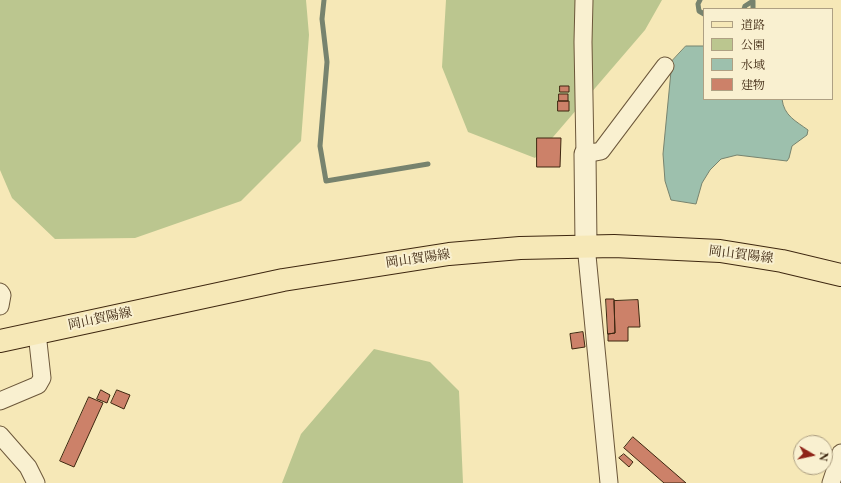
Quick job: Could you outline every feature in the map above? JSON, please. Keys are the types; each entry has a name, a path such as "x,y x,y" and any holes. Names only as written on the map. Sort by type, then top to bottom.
{"main road":[{"name":"岡山賀陽線","path":"0,341 283,280 449,254 520,248 586,245 720,251 782,261 841,275"}],"street":[{"path":"584,0 583,42 586,245 609,483"},
{"path":"585,154 600,151 665,66"},
{"path":"0,292 2,295 0,306"},
{"path":"0,401 38,385 42,378 37,333"},
{"path":"0,435 28,467 36,483"},
{"path":"832,483 841,453"}],"green space":[{"path":"0,0 306,0 309,35 301,141 241,201 135,238 55,239 12,198 0,170"},
{"path":"446,0 662,0 645,30 535,158 468,132 442,67"},
{"path":"374,349 430,362 459,391 463,483 282,483 301,434"}],"water":[{"path":"686,46 703,46 703,100 782,100 785,110 788,114 808,130 807,135 792,146 787,161 737,155 721,159 710,170 702,183 696,204 671,200 665,181 663,154 672,61"}],"building":[{"path":"560,86 569,86 569,92 560,92"},
{"path":"559,94 568,94 568,101 559,101"},
{"path":"558,101 569,101 569,111 558,111"},
{"path":"537,138 561,138 560,167 537,167"},
{"path":"606,299 614,299 615,333 608,334"},
{"path":"638,300 640,327 628,327 628,341 608,341 608,334 615,333 614,301"},
{"path":"583,332 585,347 572,349 570,334"},
{"path":"101,390 110,395 107,403 97,399"},
{"path":"117,390 130,395 124,409 111,403"},
{"path":"89,397 103,403 74,467 60,461"},
{"path":"633,437 686,483 664,483 624,448"},
{"path":"624,454 633,462 629,467 619,458"}],"waterway":[{"path":"324,0 322,19 327,62 320,146 326,181 428,164"},
{"path":"700,0 698,4 699,11 703,13"},
{"path":"744,8 753,1 753,8"}]}
